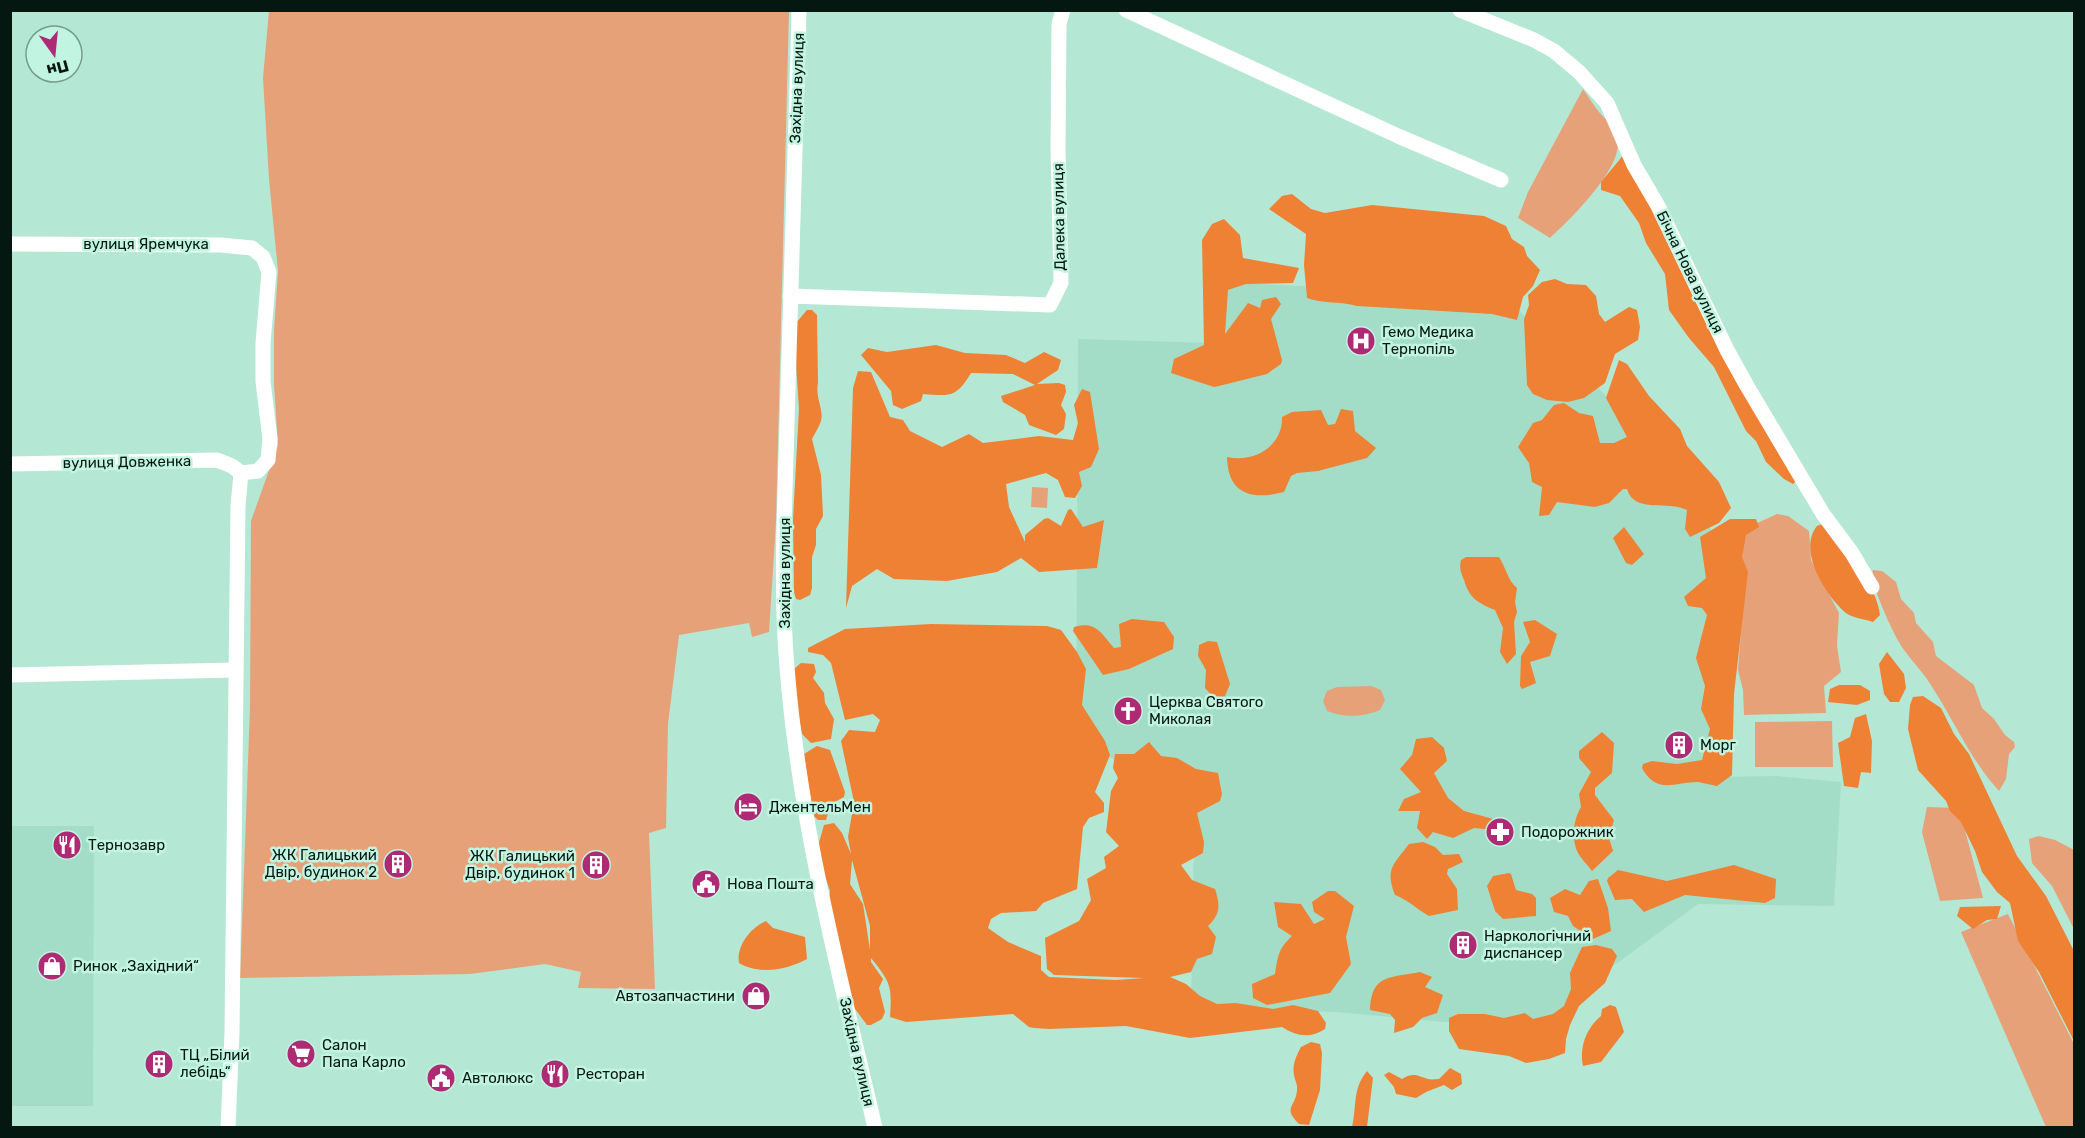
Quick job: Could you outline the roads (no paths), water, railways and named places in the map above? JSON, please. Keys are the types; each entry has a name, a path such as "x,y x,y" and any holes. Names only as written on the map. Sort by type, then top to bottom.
{"street":[{"name":"Західна вулиця","path":"799,10 784,517 784,626 795,755 822,897 875,1128"},
{"name":"Далека вулиця","path":"790,296 1050,305 1060,283 1059,24 1064,10"},
{"path":"1126,10 1398,136 1501,180"},
{"name":"Бічна Нова вулиця","path":"1460,10 1534,40 1554,51 1579,72 1607,103 1634,165 1658,206 1727,350 1818,505 1852,553 1872,587"},
{"name":"вулиця Яремчука","path":"10,244 174,244 252,248 263,257 269,272 263,343 263,381 270,439 268,460 258,471 241,473"},
{"name":"вулиця Довженка","path":"10,464 217,460 232,466 241,473"},
{"path":"228,1128 232,1033 238,506 241,473"},
{"path":"10,675 235,670"}],"place":[{"name":"Гемо Медика Тернопіль","path":"1361,341"},
{"name":"Церква Святого Миколая","path":"1128,711"},
{"name":"Морг","path":"1679,745"},
{"name":"ДжентельМен","path":"748,807"},
{"name":"Подорожник","path":"1500,832"},
{"name":"Тернозавр","path":"67,845"},
{"name":"ЖК Галицький Двір, будинок 2","path":"398,864"},
{"name":"ЖК Галицький Двір, будинок 1","path":"596,865"},
{"name":"Нова Пошта","path":"706,884"},
{"name":"Наркологічний диспансер","path":"1463,945"},
{"name":"Ринок „Західний“","path":"52,966"},
{"name":"Автозапчастини","path":"756,996"},
{"name":"Салон Папа Карло","path":"301,1054"},
{"name":"ТЦ „Білий лебідь“","path":"159,1064"},
{"name":"Ресторан","path":"555,1074"},
{"name":"Автолюкс","path":"441,1078"}]}
